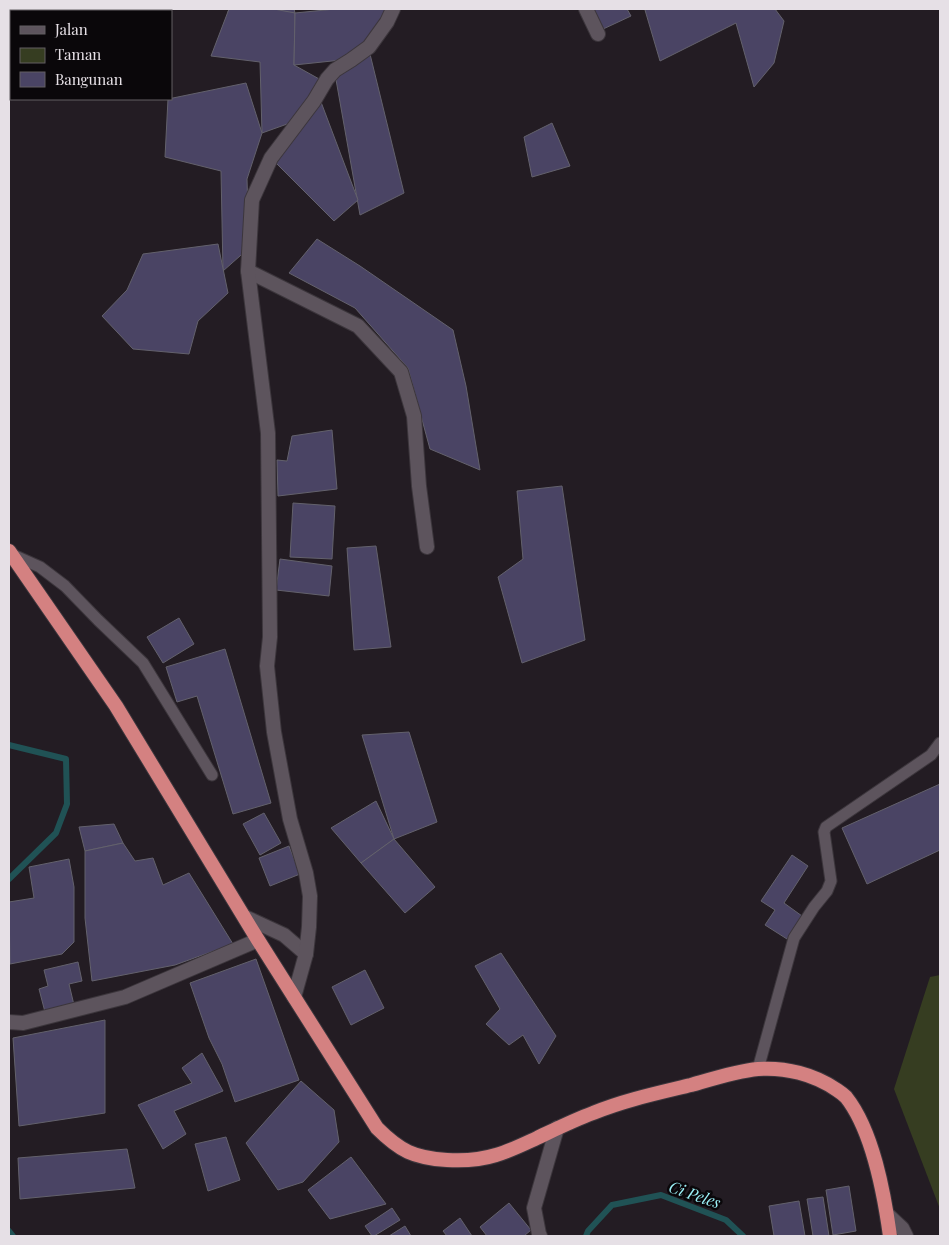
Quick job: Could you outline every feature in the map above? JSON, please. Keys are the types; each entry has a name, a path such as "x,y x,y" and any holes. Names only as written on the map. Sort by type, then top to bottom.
{"highway":[{"path":"10,552 116,706 258,940 377,1128 389,1139 410,1153 431,1159 472,1160 496,1155 616,1104 758,1070 784,1070 806,1074 826,1082 845,1095 858,1118 872,1151 887,1214 890,1236"}],"street":[{"path":"294,997 306,954 310,896 299,844 290,819 274,732 267,666 270,637 268,433 248,270 252,200 271,158 314,102 331,75 335,70 369,47 387,22 393,9"},
{"path":"586,9 598,34"},
{"path":"248,270 358,326 401,372 414,416 419,486 427,547"},
{"path":"245,917 284,934 306,954"},
{"path":"9,1022 22,1023 125,997 258,940"},
{"path":"540,1236 534,1208 557,1128"},
{"path":"887,1214 902,1228 906,1236"}],"lane":[{"path":"10,552 40,567 65,586 143,663 212,775"},
{"path":"758,1070 794,938 827,891 831,881 824,832 826,827 931,755 940,743"}],"green space":[{"path":"940,975 940,1209 894,1089 930,977"}],"building":[{"path":"229,9 294,9 295,13 228,12"},
{"path":"229,9 274,9 295,13 294,65 321,80 290,123 262,133 260,62 211,56"},
{"path":"335,9 389,9 351,59 294,65 295,13"},
{"path":"592,9 627,9 631,16 601,30"},
{"path":"775,9 784,21 774,63 754,87 736,23 660,61 645,10"},
{"path":"369,50 404,193 360,215 335,74"},
{"path":"246,83 262,133 247,179 249,248 223,271 221,171 165,157 168,100 172,100 172,98"},
{"path":"321,102 358,200 334,221 272,159"},
{"path":"552,123 570,166 532,177 524,137"},
{"path":"317,239 453,330 466,386 480,470 430,449 408,368 355,308 289,273"},
{"path":"218,244 228,293 198,321 189,354 133,349 102,316 127,290 143,254"},
{"path":"332,430 337,489 278,496 277,460 287,461 292,436"},
{"path":"562,486 585,640 522,663 498,577 523,559 517,491"},
{"path":"293,503 335,506 332,559 290,557"},
{"path":"376,546 391,647 354,650 347,548"},
{"path":"280,559 332,566 329,596 276,590"},
{"path":"179,618 194,644 163,663 147,637"},
{"path":"225,649 271,803 233,814 197,696 177,702 166,667"},
{"path":"409,732 437,822 394,839 362,735"},
{"path":"940,784 940,850 867,884 842,828"},
{"path":"376,801 394,839 361,863 331,828"},
{"path":"264,813 281,843 260,855 243,824"},
{"path":"114,824 123,843 85,851 79,827"},
{"path":"394,839 435,887 405,913 361,863"},
{"path":"123,843 135,861 153,858 163,885 189,873 233,944 175,965 92,981 85,918 85,851"},
{"path":"289,846 300,874 270,886 259,858"},
{"path":"792,855 808,866 784,903 802,916 787,939 765,925 775,910 761,901"},
{"path":"69,859 74,887 74,942 62,954 10,964 9,902 34,898 29,867"},
{"path":"501,953 556,1036 539,1064 523,1035 509,1045 486,1024 500,1009 475,966"},
{"path":"256,959 299,1080 235,1102 222,1064 209,1038 190,983"},
{"path":"78,962 82,981 69,984 74,1005 45,1012 39,989 48,986 44,970"},
{"path":"365,970 384,1008 351,1025 332,987"},
{"path":"105,1020 105,1113 19,1126 13,1038"},
{"path":"202,1053 223,1091 174,1111 186,1134 163,1149 138,1105 192,1083 182,1068"},
{"path":"301,1081 334,1110 339,1142 303,1182 278,1190 246,1143"},
{"path":"226,1137 240,1180 208,1191 195,1144"},
{"path":"127,1149 135,1188 20,1199 18,1158"},
{"path":"351,1157 386,1204 330,1219 308,1190"},
{"path":"849,1186 856,1231 833,1235 826,1190"},
{"path":"823,1197 829,1236 813,1236 807,1199"},
{"path":"799,1201 805,1236 774,1236 769,1206"},
{"path":"509,1203 531,1230 524,1236 487,1236 480,1227"},
{"path":"392,1208 400,1220 372,1236 365,1226"},
{"path":"460,1218 472,1236 447,1236 443,1231"},
{"path":"405,1226 411,1236 389,1236"}],"waterway":[{"name":"Ci Peles","path":"9,745 66,759 67,804 56,833 9,879"},
{"name":"Ci Peles","path":"586,1236 588,1231 612,1205 661,1195 726,1220 743,1236"},
{"name":"Ci Peles","path":"9,1231 13,1236"}]}
